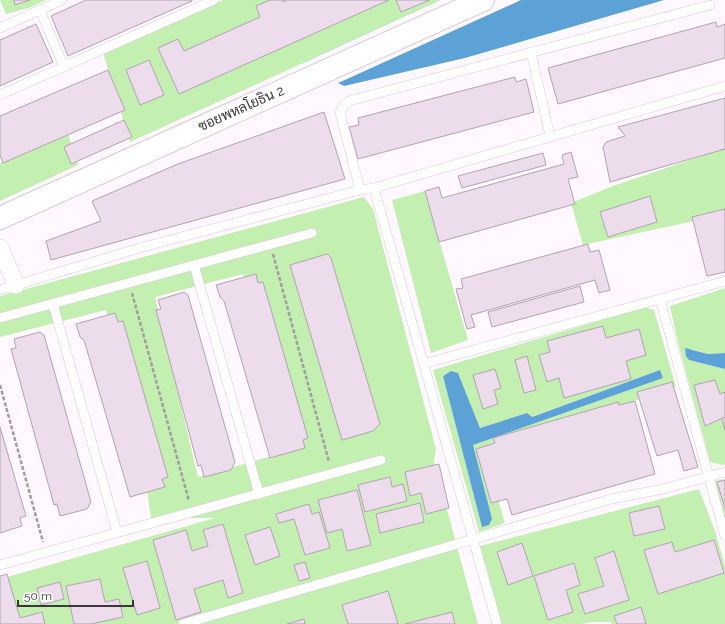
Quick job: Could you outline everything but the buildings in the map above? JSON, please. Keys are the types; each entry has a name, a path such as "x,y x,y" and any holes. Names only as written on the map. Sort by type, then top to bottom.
{"street":[{"name":"ซอยพหลโยธิน 2","path":"0,218 483,0"},
{"path":"0,248 8,288"}],"lane":[{"path":"1,26 62,0"},
{"path":"0,95 64,67 202,2 214,0"},
{"path":"360,190 340,113 343,106 349,101 710,5"},
{"path":"40,10 64,67"},
{"path":"530,52 550,136"},
{"path":"8,288 144,247 360,190 374,188 725,86"},
{"path":"374,188 497,624"},
{"path":"0,318 312,233"},
{"path":"194,265 259,494"},
{"path":"423,364 725,281"},
{"path":"660,299 725,536"},
{"path":"54,304 117,532"},
{"path":"0,565 382,460"},
{"path":"183,624 611,499 663,489 725,472"}],"path":[{"path":"271,244 332,474"},
{"path":"129,283 192,512"},
{"path":"0,385 45,552"}],"green space":[{"path":"0,0 46,0 29,8 6,14"},
{"path":"223,0 441,0 130,142 103,53"},
{"path":"67,130 78,165 0,201 0,163"},
{"path":"725,148 725,217 722,215 583,245 571,203 613,186"},
{"path":"425,191 468,340 431,353 392,200"},
{"path":"364,197 373,209 436,449 434,461 478,624 0,624 0,579 215,518 151,518 147,491 106,310 0,337 0,296","holes":["243,274 289,451 198,477 155,297"]},
{"path":"725,288 725,353 708,354 691,349 689,360 725,369 725,464 723,465 710,462 678,343 670,306"},
{"path":"645,307 654,310 676,387 484,451 505,523 479,532 433,370","holes":["660,370 663,378 472,445 482,527 443,375 458,373 480,428 527,413 531,417"]},
{"path":"725,479 725,521 714,481"},
{"path":"699,489 715,531 725,565 725,624 612,624 611,622 590,622 582,624 502,624 480,546"}],"water":[{"path":"440,0 664,0 465,58 344,86 301,64"},
{"path":"685,348 708,354 725,353 725,369 689,360 686,356"},
{"path":"660,370 663,378 473,445 492,519 489,525 482,527 443,376 451,371 458,373 480,428 527,413 532,417"}],"pier":[{"path":"440,0 521,0 336,84 299,65"}]}
